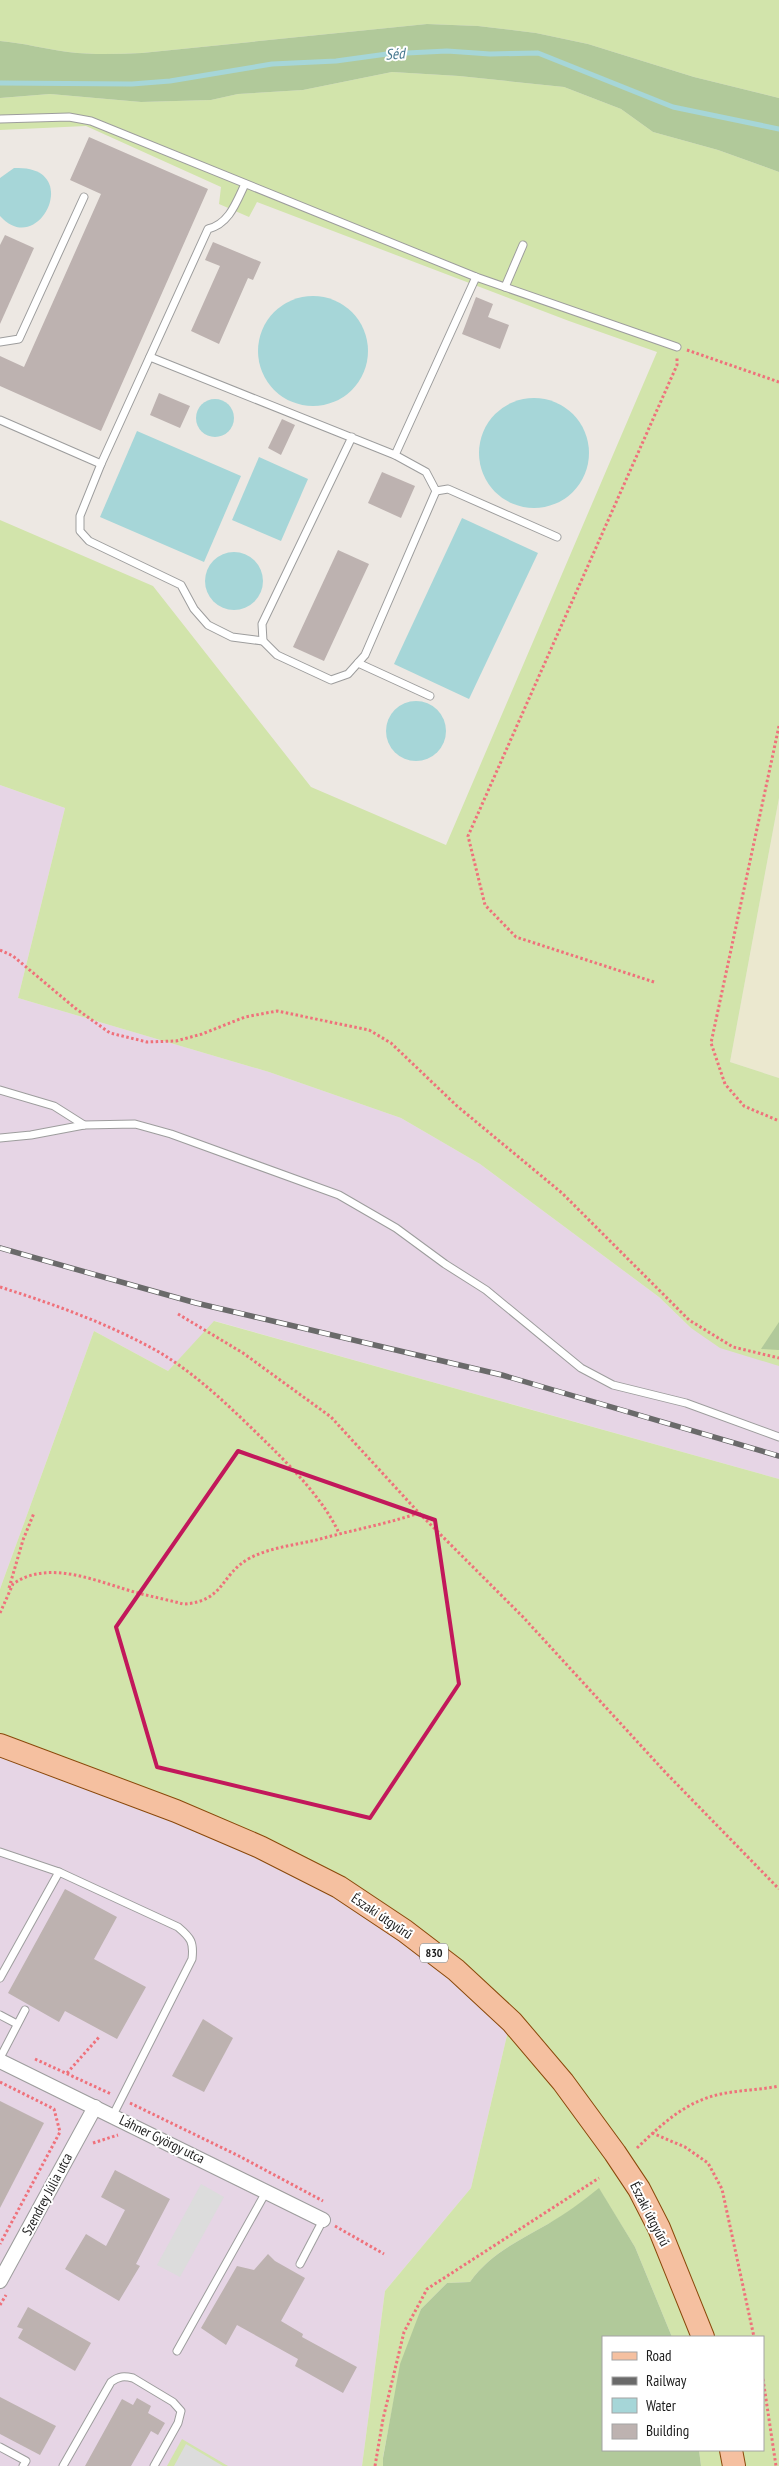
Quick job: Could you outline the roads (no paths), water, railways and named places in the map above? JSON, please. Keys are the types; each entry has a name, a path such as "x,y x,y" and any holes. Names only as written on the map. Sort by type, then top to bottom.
{"main road":[{"name":"Északi útgyűrű","path":"0,1745 176,1811 260,1847 339,1887 405,1931 456,1970 512,2022 563,2082 640,2189 659,2228 703,2336"},
{"path":"730,2451 734,2466"}],"street":[{"name":"Láhner György utca","path":"0,2060 323,2220"},
{"name":"Szendrey Júlia utca","path":"3,2287 95,2107"}],"lane":[{"path":"0,118 69,117 90,121 476,277 677,347"},
{"path":"245,184 233,210 219,227 208,230 101,464 80,516 80,531 89,541 181,585 194,609 208,625 232,637 263,641 277,655 331,680 348,674 365,655 436,491"},
{"path":"0,342 20,339 84,197"},
{"path":"505,288 522,245"},
{"path":"395,455 476,277"},
{"path":"150,357 395,455 426,472 436,491"},
{"path":"0,420 101,464"},
{"path":"263,641 262,624 352,437"},
{"path":"436,491 448,489 556,537"},
{"path":"358,663 430,696"},
{"path":"0,1090 54,1106 84,1125"},
{"path":"0,1138 31,1135 84,1125 135,1124 171,1134 339,1195 396,1228 445,1264 486,1290 581,1368 612,1385 686,1403 779,1438"},
{"path":"0,1852 59,1872 178,1927 194,1945 192,1958 113,2115"},
{"path":"0,1978 59,1872"},
{"path":"0,2060 25,2010"},
{"path":"0,2015 17,2024"},
{"path":"177,2351 266,2192"},
{"path":"300,2264 323,2220"},
{"path":"63,2466 111,2382 118,2377 126,2377 133,2378 173,2402 181,2412 178,2423 154,2466"},
{"path":"0,2447 26,2461 23,2466"}],"water":[{"path":"14,168 35,171 47,180 51,193 48,207 40,219 29,226 15,226 0,216 0,178"},
{"path":"313,296 334,300 352,312 364,330 368,351 364,372 352,390 334,402 313,406 292,402 274,390 262,372 258,351 262,330 274,312 292,300"},
{"path":"534,398 555,402 573,414 585,432 589,453 585,474 573,492 555,504 534,508 513,504 495,492 483,474 479,453 483,432 495,414 513,402"},
{"path":"215,399 229,404 234,418 229,432 215,437 201,432 196,418 201,404"},
{"path":"137,431 241,476 204,562 100,517"},
{"path":"259,457 308,479 281,541 232,520"},
{"path":"462,518 538,553 469,699 394,664"},
{"path":"228,552 240,552 255,560 263,575 263,587 255,602 240,610 228,610 213,602 205,587 205,575 213,560"},
{"path":"410,701 422,701 433,706 441,714 446,725 444,743 433,756 422,761 410,761 399,756 391,748 386,737 386,725 391,714 399,706"}],"waterway":[{"name":"Séd","path":"0,83 132,84 170,81 272,64 336,61 387,54 447,51 490,54 538,53 673,107 779,129"}],"railway":[{"path":"0,1248 196,1303 502,1375 779,1456"}]}
